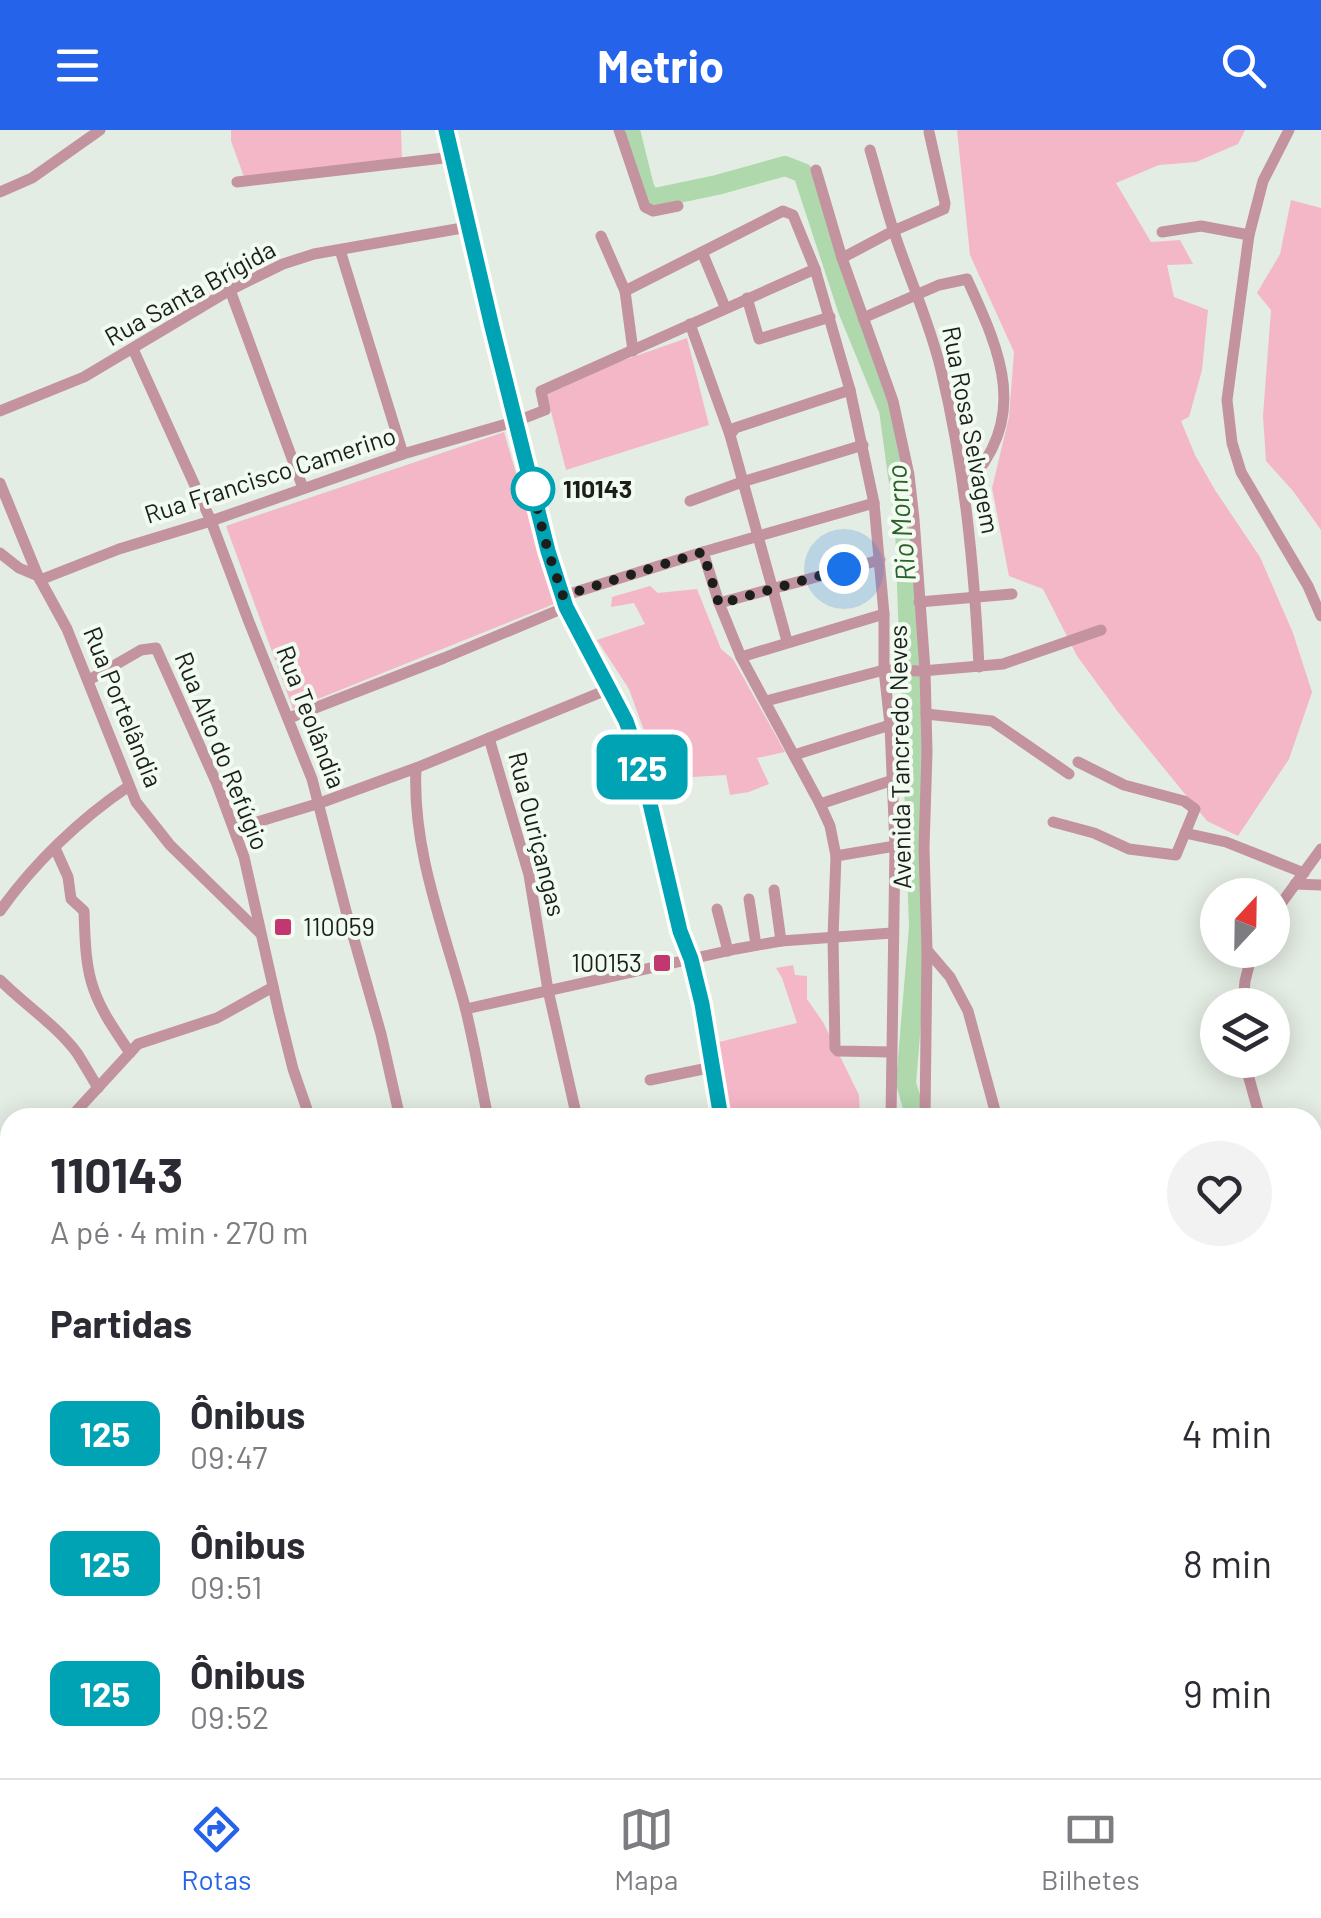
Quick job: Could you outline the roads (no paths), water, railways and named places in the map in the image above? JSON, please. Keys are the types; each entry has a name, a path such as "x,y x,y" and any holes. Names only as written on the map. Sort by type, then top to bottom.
{"main road":[{"path":"446,130 548,551 565,602 626,721 640,761 680,931 691,959 719,1108"}],"street":[{"path":"0,192 32,178 100,130"},
{"path":"619,130 645,206 652,211 678,206"},
{"path":"1289,130 1264,181 1249,235 1227,400 1232,444 1241,472 1308,586 1321,616"},
{"path":"842,258 944,209 928,132"},
{"name":"Rua Rosa Selvagem","path":"870,150 940,367 964,488 979,668"},
{"path":"238,182 452,158"},
{"name":"Avenida Tancredo Neves","path":"816,170 842,258 893,401 914,518 926,714 925,1108"},
{"name":"Avenida Tancredo Neves","path":"702,252 783,211 793,215 830,317 864,445 880,560 893,780 891,1108"},
{"path":"1162,232 1201,226 1249,235"},
{"name":"Rua Santa Brígida","path":"0,411 84,377 230,290 283,264 314,254 468,227"},
{"path":"601,236 625,292 633,351"},
{"path":"340,250 403,454"},
{"path":"625,292 702,252 726,307"},
{"path":"517,421 546,410 540,391 814,269"},
{"path":"864,318 940,285 967,279 1002,369 1005,388 998,438 990,457 964,488"},
{"path":"230,290 303,488"},
{"path":"747,298 758,338 830,317"},
{"path":"690,324 730,435 787,641"},
{"name":"Rua Teolândia","path":"134,349 211,520 320,803 398,1108"},
{"path":"730,435 735,428 850,390"},
{"name":"Rua Francisco Camerino","path":"39,578 403,454 517,421"},
{"path":"690,501 864,445"},
{"name":"Rua Portelândia","path":"0,482 39,578 89,680 136,802 170,845 260,933"},
{"path":"289,718 444,658 565,602 703,552 874,503"},
{"path":"703,552 741,657 830,826 836,856 835,1048 891,1052"},
{"name":"Rua Portelândia","path":"0,553 39,578"},
{"path":"719,604 880,560"},
{"path":"919,602 1012,594"},
{"path":"741,657 884,614"},
{"path":"766,701 888,670 1003,664 1100,630"},
{"name":"Rua Alto do Refúgio","path":"89,680 141,650 156,648 217,784 244,858 273,987 307,1108"},
{"path":"234,830 416,768 609,689"},
{"path":"926,714 992,721 1069,774"},
{"path":"794,755 890,725"},
{"name":"Rua Ouriçangas","path":"489,738 529,875 548,990 575,1108"},
{"path":"1054,822 1094,833 1129,849 1176,855 1195,809 1184,801 1124,785 1078,762"},
{"path":"416,768 414,800 422,852 466,1010 486,1108"},
{"path":"820,804 893,780"},
{"path":"0,911 29,872 129,786"},
{"path":"1185,833 1226,842 1304,873"},
{"path":"836,856 895,846"},
{"path":"55,848 68,877 71,899 84,912 94,989 130,1052"},
{"path":"1290,891 1321,849"},
{"path":"1295,884 1321,885"},
{"path":"774,890 781,941"},
{"path":"748,899 756,946"},
{"path":"716,909 728,950"},
{"path":"466,1010 728,950 781,941 892,933"},
{"path":"927,950 950,977 968,1011 994,1108"},
{"path":"0,980 56,1029 98,1088"},
{"path":"79,1108 138,1044 217,1018 273,987"},
{"path":"650,1080 713,1068"},
{"path":"1249,1078 1257,1108"}],"waterway":[{"name":"Rio Morno","path":"630,130 650,199 785,166 803,173 848,310 889,410 905,527 919,927 906,1083 913,1108"}],"place":[{"name":"110143","path":"533,489"},
{"name":"110059","path":"283,927"},
{"name":"100153","path":"662,963"}]}
